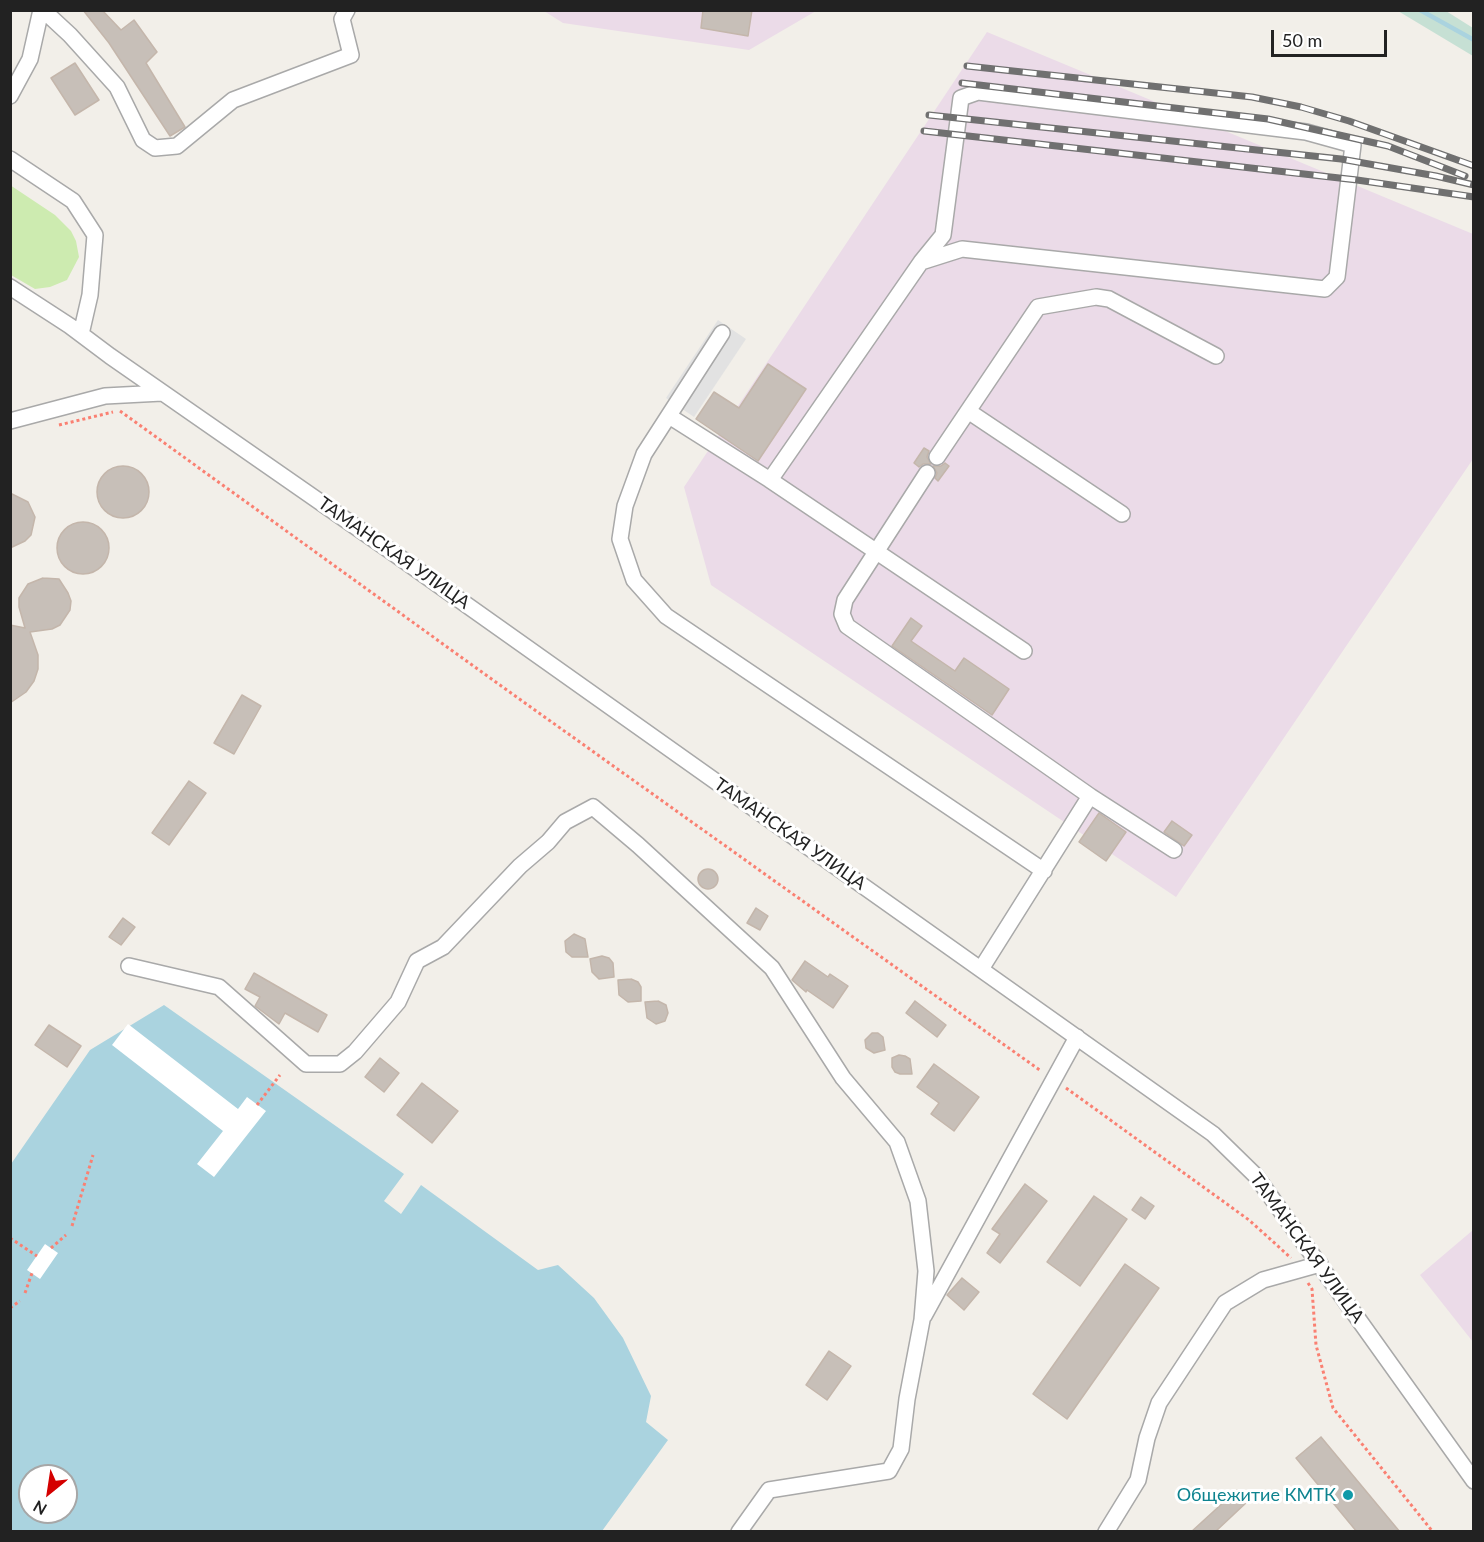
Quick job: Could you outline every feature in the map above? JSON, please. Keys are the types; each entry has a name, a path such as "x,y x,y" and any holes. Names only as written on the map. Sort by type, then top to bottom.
{"street":[{"path":"10,96 30,59 42,10 70,35 117,87 143,140 155,148 177,146 233,100 351,55 342,19 347,10"},
{"path":"770,480 921,262 944,235 961,98 978,92 1306,132 1353,145 1337,277 1325,289 962,249 921,262"},
{"path":"10,159 73,201 95,235 90,295 81,334"},
{"name":"ТАМАНСКАЯ УЛИЦА","path":"10,287 81,334 162,393 392,552 1213,1134 1256,1176 1473,1481"},
{"path":"937,457 1038,308 1096,297 1109,299 1216,356"},
{"path":"722,333 645,454 625,507 621,539 634,580 666,616 1044,871"},
{"path":"10,421 105,396 162,393"},
{"path":"968,411 1122,514"},
{"path":"669,416 770,480 1024,651"},
{"path":"927,472 845,600 842,614 848,626 1090,796 1174,850"},
{"path":"981,969 1090,796"},
{"path":"129,966 219,987 306,1064 340,1064 355,1052 398,1002 417,961 443,947 520,866 548,842 565,822 593,807 638,845 772,968 843,1078 897,1142 918,1201 926,1271 922,1320 907,1399 901,1449 889,1471 769,1490 739,1532"},
{"path":"922,1320 1077,1037"},
{"path":"1106,1532 1138,1480 1147,1438 1159,1403 1225,1303 1263,1280 1320,1264"}],"path":[{"path":"54,427 118,410 1249,1220 1289,1256 1312,1289 1316,1345 1333,1408 1433,1532"},
{"path":"257,1105 280,1075"},
{"path":"72,1226 93,1155"},
{"path":"51,1248 66,1234"},
{"path":"10,1238 37,1256"},
{"path":"25,1293 32,1274"},
{"path":"10,1308 20,1300"}],"shaded area":[{"path":"544,11 816,11 749,50 563,23"},
{"path":"987,32 1473,234 1473,459 1176,897 711,585 684,487"},
{"path":"718,320 746,339 694,417 666,398"},
{"path":"1473,1230 1473,1342 1420,1275"}],"green space":[{"path":"1398,11 1446,11 1473,28 1473,56"},
{"path":"10,185 55,215 71,231 76,241 79,257 67,280 50,287 35,289 11,275"}],"water":[{"path":"164,1005 404,1174 384,1201 401,1214 421,1185 538,1270 558,1265 594,1298 623,1338 651,1396 646,1422 668,1440 602,1531 11,1532 11,1164 90,1050"}],"pier":[{"path":"128,1024 238,1109 247,1097 266,1111 214,1177 197,1164 223,1131 112,1045"},
{"path":"45,1244 58,1253 40,1279 27,1270"}],"building":[{"path":"83,10 102,10 121,30 134,20 157,52 146,63 185,127 170,136 109,43"},
{"path":"703,10 752,10 748,36 701,28"},
{"path":"75,63 99,100 75,115 51,78"},
{"path":"768,364 806,389 758,461 696,419 714,392 739,408"},
{"path":"924,448 929,451 927,457 931,464 923,464 919,467 914,463"},
{"path":"945,463 949,466 938,481 935,478 937,473 933,466 941,466"},
{"path":"123,466 137,470 145,478 149,492 145,506 137,514 123,518 109,514 101,506 97,492 101,478 109,470"},
{"path":"10,493 28,502 35,517 31,535 25,541 10,548"},
{"path":"83,522 97,526 105,534 109,548 105,562 97,570 83,574 69,570 61,562 57,548 61,534 69,526"},
{"path":"43,578 59,579 71,601 70,610 60,625 52,629 30,632 38,655 38,669 34,681 26,692 10,703 10,625 25,628 19,598 28,584"},
{"path":"911,618 922,626 911,641 955,671 964,658 1009,689 992,715 892,646"},
{"path":"242,695 261,706 234,754 214,743"},
{"path":"189,781 206,793 169,845 152,833"},
{"path":"1099,813 1126,832 1106,861 1079,842"},
{"path":"1172,821 1192,835 1184,846 1164,832"},
{"path":"704,869 712,869 718,875 718,883 712,889 704,889 698,883 698,875"},
{"path":"756,908 768,916 760,930 747,923"},
{"path":"123,918 135,927 121,945 109,937"},
{"path":"574,934 585,939 588,957 572,957 566,952 565,941"},
{"path":"602,956 609,958 613,963 614,977 599,979 592,972 590,959"},
{"path":"805,961 828,977 830,974 848,986 833,1008 807,990 806,992 792,980"},
{"path":"254,973 327,1015 318,1032 285,1013 279,1024 255,1006 260,997 245,989"},
{"path":"631,979 638,982 641,987 641,1001 628,1002 619,995 618,980"},
{"path":"658,1001 666,1005 668,1013 665,1021 656,1024 647,1018 645,1002"},
{"path":"915,1001 946,1025 937,1037 906,1013"},
{"path":"49,1025 81,1046 67,1067 35,1045"},
{"path":"872,1033 878,1033 883,1037 885,1050 874,1053 866,1048 865,1040"},
{"path":"899,1055 910,1059 912,1074 895,1072 892,1067 892,1058"},
{"path":"380,1058 399,1073 384,1092 365,1077"},
{"path":"934,1064 979,1097 954,1131 931,1114 939,1103 917,1087"},
{"path":"422,1083 458,1111 432,1143 397,1115"},
{"path":"1025,1184 1047,1201 1000,1263 987,1253 1000,1234 992,1229"},
{"path":"1094,1196 1127,1219 1080,1286 1047,1262"},
{"path":"1141,1197 1154,1206 1145,1219 1132,1210"},
{"path":"1125,1264 1159,1288 1067,1419 1033,1394"},
{"path":"962,1278 979,1292 964,1310 947,1295"},
{"path":"829,1351 851,1366 827,1400 806,1385"},
{"name":"Общежитие КМТК","path":"1321,1437 1400,1532 1357,1532 1296,1458"},
{"path":"1237,1490 1248,1501 1215,1532 1191,1532"}],"waterway":[{"path":"1420,10 1474,40"}],"railway":[{"path":"967,66 1252,97 1301,107 1349,121 1474,166"},
{"path":"962,83 1268,119 1388,146 1465,176"},
{"path":"929,115 1341,159 1474,185"},
{"path":"924,131 1357,180 1474,197"}],"place":[{"name":"Общежитие КМТК","path":"1348,1495"}]}
